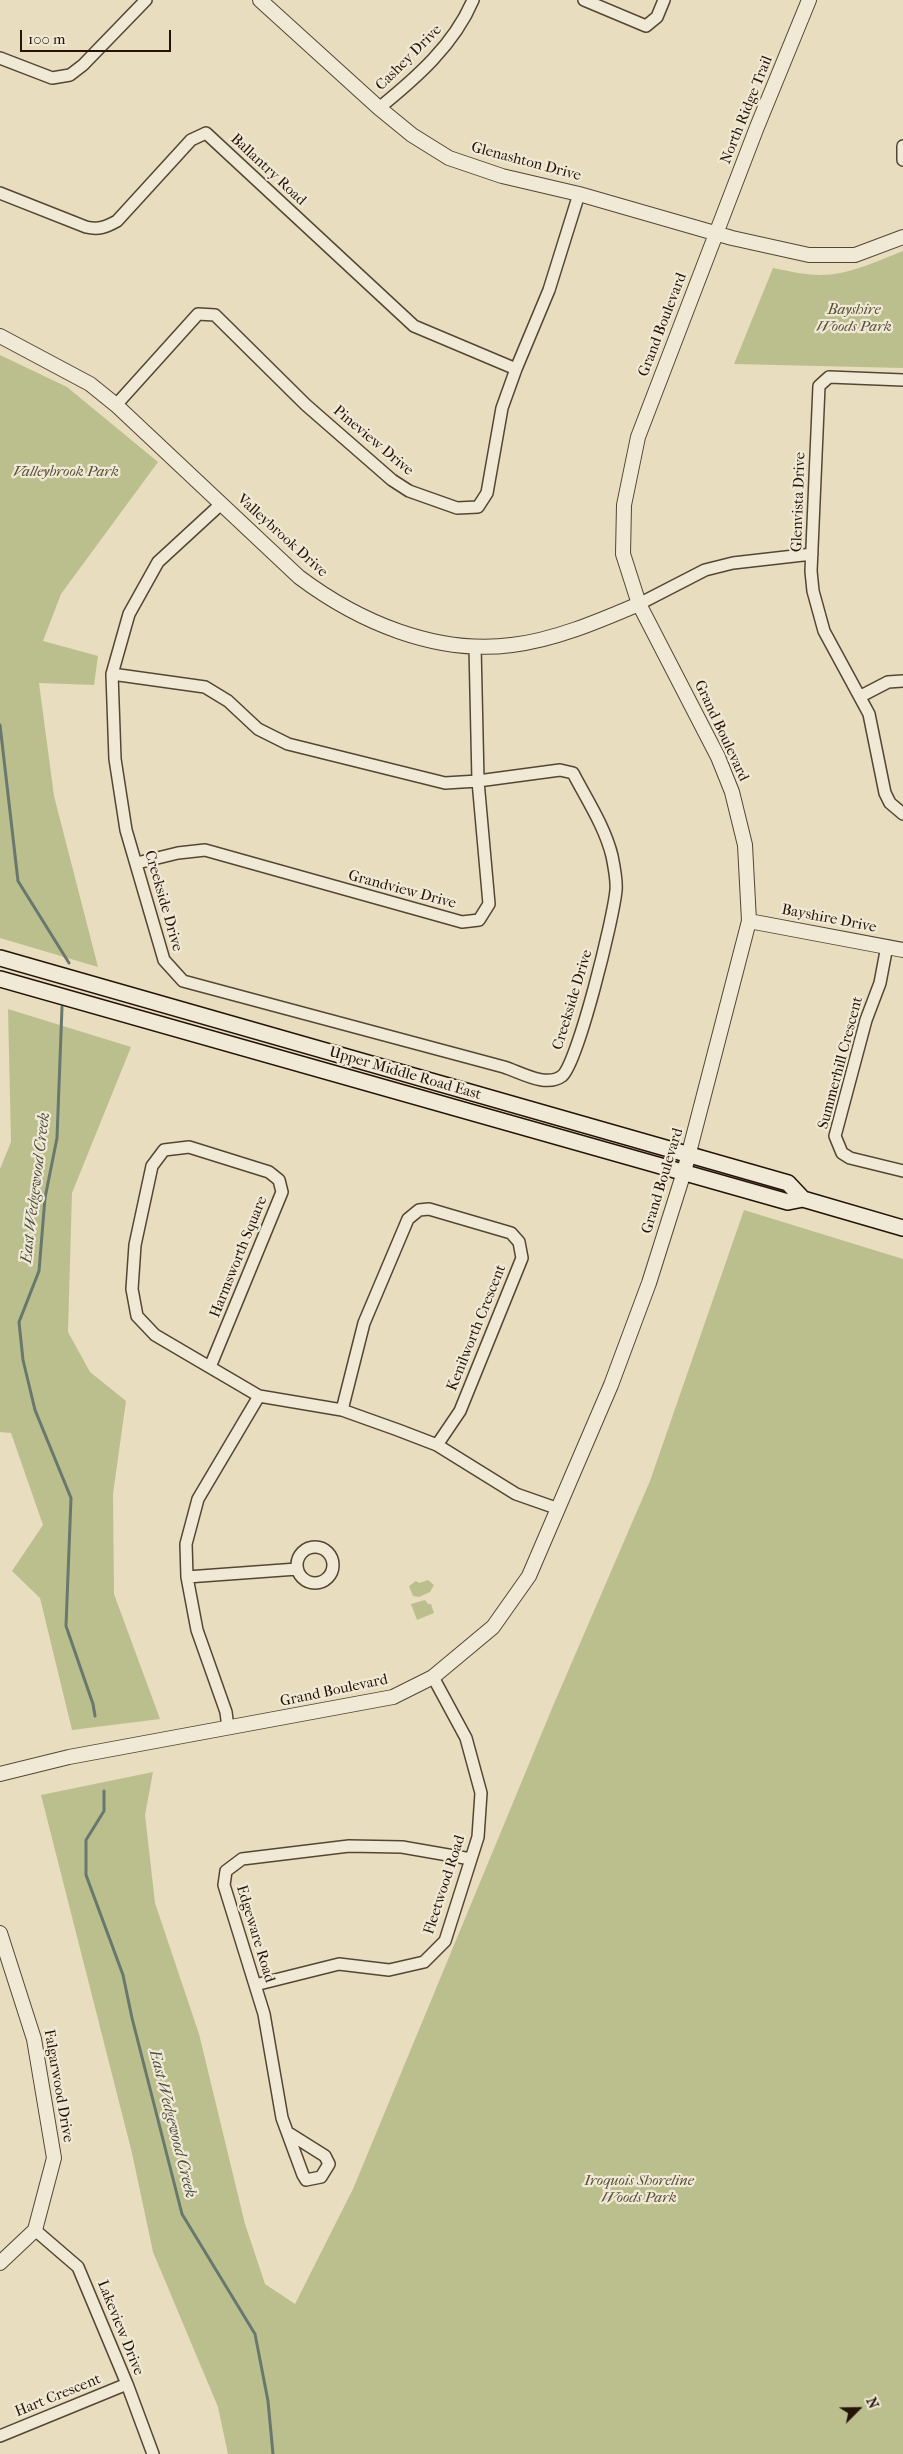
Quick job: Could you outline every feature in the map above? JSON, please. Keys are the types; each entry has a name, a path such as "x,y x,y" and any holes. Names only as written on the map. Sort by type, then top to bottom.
{"main road":[{"name":"Upper Middle Road East","path":"0,958 788,1183 803,1199"},
{"name":"Upper Middle Road East","path":"0,980 788,1202 803,1199 903,1228"}],"street":[{"path":"0,58 52,78 70,76 146,0"},
{"name":"Glenashton Drive","path":"260,0 379,108 412,135 449,158 502,176 579,194 716,233"},
{"name":"Cashey Drive","path":"379,108 442,51 464,22 473,0"},
{"path":"584,0 646,26 657,17 664,0"},
{"name":"North Ridge Trail","path":"716,233 810,0"},
{"name":"Ballantry Road","path":"0,193 96,230 117,221 190,140 206,132 414,326 516,369"},
{"path":"903,146 903,160"},
{"name":"Pineview Drive","path":"116,405 198,314 215,315 306,405 392,480 409,491 456,508 478,507 487,493 502,408 549,290 579,194"},
{"path":"716,233 809,255 855,255 903,237"},
{"name":"Grand Boulevard","path":"0,1774 69,1758 392,1697 433,1677 493,1627 529,1576 556,1508 611,1385 649,1283 689,1156 749,921 745,845 732,792 718,757 639,604 623,554 624,505 638,437 716,233"},
{"name":"Valleybrook Drive","path":"0,336 90,384 116,405 299,577 336,604 360,617 408,634 456,645 513,645 553,636 639,604 705,570 733,563 812,554"},
{"name":"Glenvista Drive","path":"903,380 829,378 825,379 819,386 811,571 815,606 824,631 861,696 869,714 885,793 890,803 903,814"},
{"name":"Creekside Drive","path":"112,674 205,687 228,701 258,729 288,744 445,783 478,781 560,770 573,773 600,825 612,855 616,889 610,929 585,1021 568,1067 562,1076 547,1081 504,1067 183,980 164,960 126,830 115,759 112,674 129,614 158,562 221,504"},
{"name":"Grandview Drive","path":"137,863 178,853 205,850 462,922 479,920 489,904 478,781 475,646"},
{"path":"861,696 888,682 903,681"},
{"name":"Bayshire Drive","path":"749,921 903,950"},
{"name":"Summerhill Crescent","path":"887,946 880,983 866,1020 835,1136 842,1153 850,1158 903,1172"},
{"name":"Harmsworth Square","path":"210,1367 282,1192 279,1180 269,1172 189,1147 164,1150 152,1166 135,1245 132,1289 137,1316 156,1335 210,1367 259,1396 342,1410 436,1445 516,1494 556,1508"},
{"name":"Kenilworth Crescent","path":"342,1410 364,1322 408,1219 419,1210 429,1209 511,1233 519,1242 522,1258 460,1411 436,1445"},
{"path":"228,1728 226,1712 197,1630 187,1577 186,1544 198,1499 259,1396"},
{"path":"187,1577 297,1569"},
{"name":"Fleetwood Road","path":"255,1985 339,1964 389,1970 424,1962 445,1941 478,1838 481,1793 466,1738 433,1677"},
{"name":"Edgeware Road","path":"290,2134 282,2118 264,2014 224,1885 226,1871 242,1858 349,1846 402,1846 472,1859"},
{"name":"Falgarwood Drive","path":"0,1933 34,2039 54,2158 35,2230"},
{"path":"0,2263 35,2230"},
{"name":"Lakeview Drive","path":"35,2230 78,2267 127,2384 153,2454"},
{"name":"Hart Crescent","path":"0,2436 127,2384"}],"green space":[{"name":"Bayshire Woods Park","path":"903,251 903,368 734,364 773,268 796,273 820,275 842,273"},
{"name":"Valleybrook Park","path":"0,355 67,387 158,462 61,594 43,641 98,656 94,685 39,683 54,796 98,967 0,938"},
{"path":"8,1009 131,1047 72,1193 68,1332 90,1372 126,1401 113,1494 114,1594 160,1719 72,1730 40,1598 12,1571 43,1525 11,1433 0,1432 0,1169 11,1142"},
{"name":"Iroquois Shoreline Woods Park","path":"744,1210 903,1259 903,2454 228,2454 218,2407 153,2252 132,2153 41,1795 153,1772 145,1815 155,1903 199,2034 245,2224 265,2284 295,2304 353,2189 553,1706 650,1481"},
{"path":"428,1580 434,1585 430,1592 419,1597 413,1596 409,1586 416,1581 419,1583"},
{"path":"425,1600 428,1604 431,1604 434,1613 417,1620 411,1604"}],"waterway":[{"name":"East Wedgewood Creek","path":"0,725 18,881 69,963"},
{"name":"East Wedgewood Creek","path":"62,1007 57,1138 45,1198 39,1271 19,1322 23,1360 35,1410 71,1498 66,1626 93,1704 95,1716"},
{"name":"East Wedgewood Creek","path":"104,1791 104,1811 86,1840 86,1875 123,1975 132,2018 182,2214 255,2334 268,2401 273,2454"}]}
